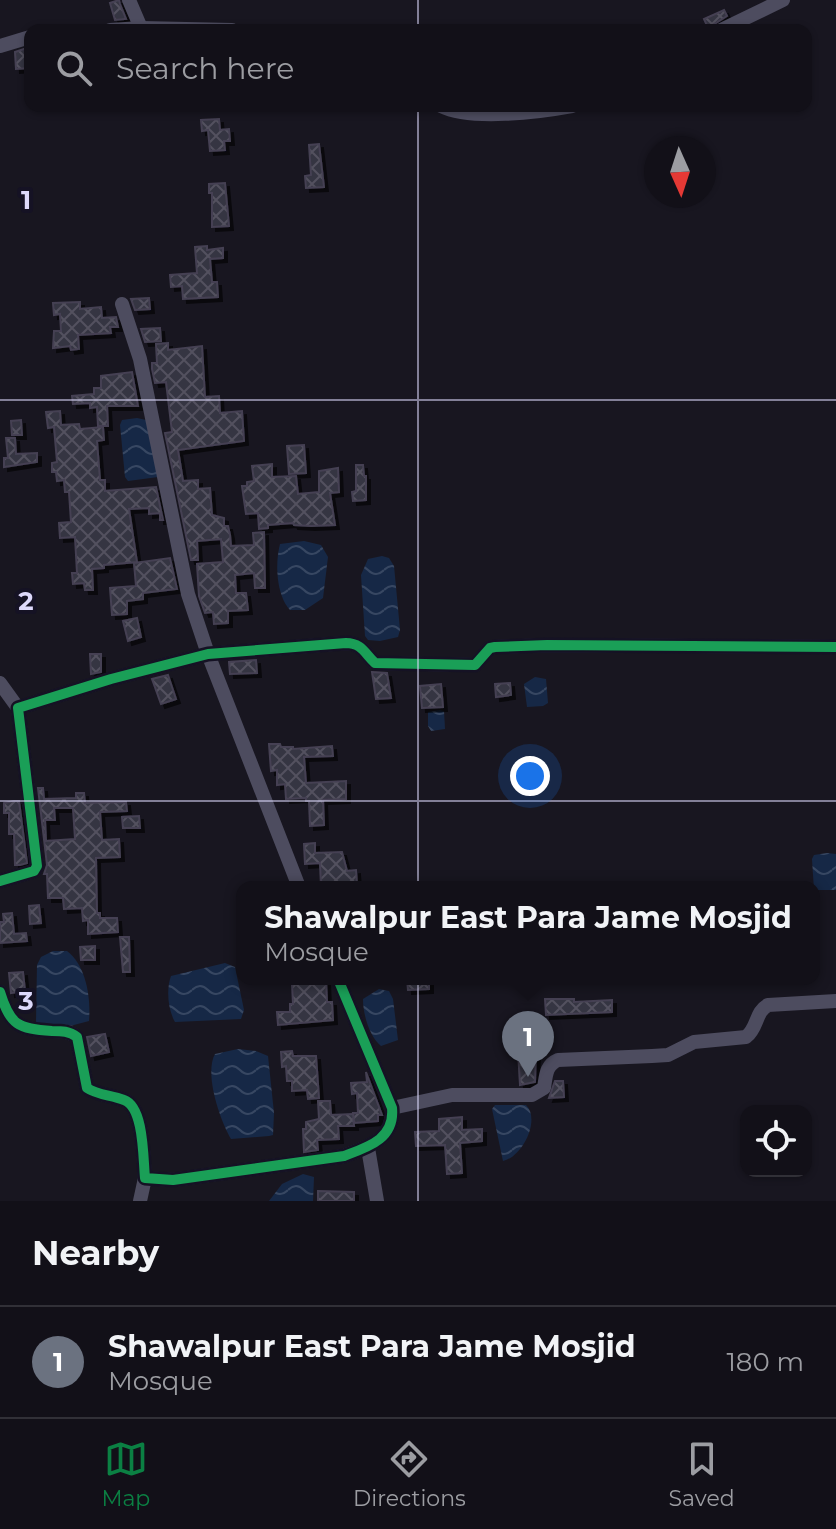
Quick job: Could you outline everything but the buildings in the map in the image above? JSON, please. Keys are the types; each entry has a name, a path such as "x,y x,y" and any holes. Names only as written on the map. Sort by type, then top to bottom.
{"street":[{"path":"129,0 139,24"},
{"path":"733,24 783,0"},
{"path":"0,46 24,39"},
{"path":"464,112 538,112"},
{"path":"122,304 140,359 188,594 208,654 297,881"},
{"path":"18,708 111,679 208,654 353,643 367,652 375,663 459,667 475,665 490,648 495,647 836,647"},
{"path":"0,683 18,708 37,866 34,871 0,881"},
{"path":"145,1178 187,1179 344,1156 368,1148 384,1137 391,1126 392,1108 341,985"},
{"path":"0,992 6,1013 18,1026 66,1032 77,1037 85,1084 90,1091 132,1103 139,1114 145,1178 140,1201"},
{"path":"392,1108 452,1095 532,1095 544,1088 547,1069 558,1060 668,1055 694,1042 746,1037 752,1033 761,1008 768,1005 836,1001"},
{"path":"368,1148 377,1201"}],"water":[{"path":"122,420 146,420 158,477 128,481 125,477 120,425"},
{"path":"304,541 321,545 328,557 323,598 305,610 290,610 279,588 278,552 280,544"},
{"path":"389,558 394,566 400,630 398,637 368,640 365,636 361,575 368,559"},
{"path":"535,677 546,679 548,703 527,707 524,684"},
{"path":"444,711 445,729 431,731 428,712"},
{"path":"836,854 836,890 820,890 820,881 813,881 814,855"},
{"path":"53,951 67,951 79,965 88,992 89,1021 70,1026 36,1023 37,965 41,957"},
{"path":"225,963 235,967 236,985 239,985 244,1010 241,1019 175,1022 168,999 171,976"},
{"path":"379,989 389,991 393,999 398,1040 381,1046 368,1024 363,999"},
{"path":"238,1049 268,1056 273,1135 231,1139 222,1121 212,1085 212,1063 215,1054"},
{"path":"495,1105 526,1105 530,1112 530,1128 523,1145 517,1153 503,1161 492,1109"},
{"path":"303,1174 314,1177 313,1201 269,1201 282,1184"}],"cycle path":[{"path":"0,881 34,871 37,866 18,708 111,679 208,654 346,643 360,647 375,663 475,665 490,648 495,647 836,647"},
{"path":"0,992 8,1012 17,1023 31,1029 65,1032 77,1037 87,1088 124,1100 131,1104 135,1112 141,1134 145,1178 173,1180 344,1156 371,1145 384,1134 392,1119 392,1108 341,985"}],"place":[{"name":"Shawalpur East Para Jame Mosjid","path":"528,1077"}]}
